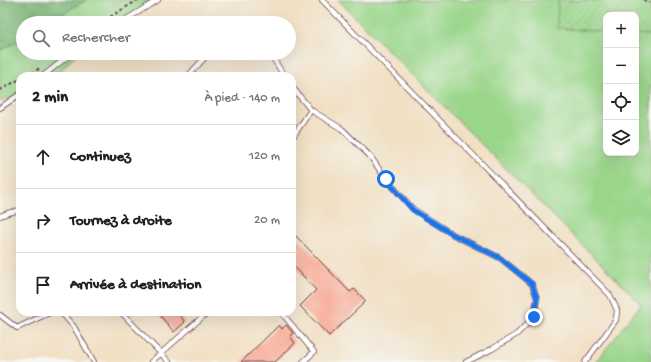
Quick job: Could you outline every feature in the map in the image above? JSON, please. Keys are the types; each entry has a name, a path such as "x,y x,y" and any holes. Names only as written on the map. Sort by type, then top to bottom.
{"lane":[{"path":"132,16 158,0"},
{"path":"322,0 610,295 617,310 616,320 585,362"},
{"path":"48,72 63,60"},
{"path":"191,72 202,60"},
{"path":"274,60 282,72"},
{"path":"296,92 311,110 342,129 370,156 386,179 413,210 452,234 500,258 532,284 537,298 534,317 517,334 466,362"},
{"path":"0,108 16,97"},
{"path":"296,132 311,110"},
{"path":"0,216 16,211"},
{"path":"0,315 17,328 42,316"},
{"path":"64,316 74,328 94,362"},
{"path":"125,316 169,362"},
{"path":"151,362 203,316"},
{"path":"285,316 314,352 303,362"}],"path":[{"path":"112,16 138,0"},
{"path":"644,0 651,3"},
{"path":"0,90 16,81"}],"green space":[{"path":"0,0 86,0 59,16 16,16 16,42 0,51"},
{"path":"86,0 156,0 130,16 59,16"},
{"path":"338,0 558,0 557,28 603,32 603,156 639,156 639,34 651,35 651,362 596,362 641,304"},
{"path":"558,0 651,0 651,35 639,34 639,12 603,12 603,32 557,28"},
{"path":"16,42 16,60 71,60 60,72 16,72 16,95 0,102 0,51"}],"building":[{"path":"296,236 350,292 354,289 366,301 329,336 300,306 316,290 296,268"},
{"path":"160,316 180,316 185,322 174,332"},
{"path":"279,325 282,329 286,325 293,333 290,336 295,343 275,362 241,362"}],"route":[{"path":"386,179 413,210 452,234 500,258 532,284 537,298 534,317"}]}
